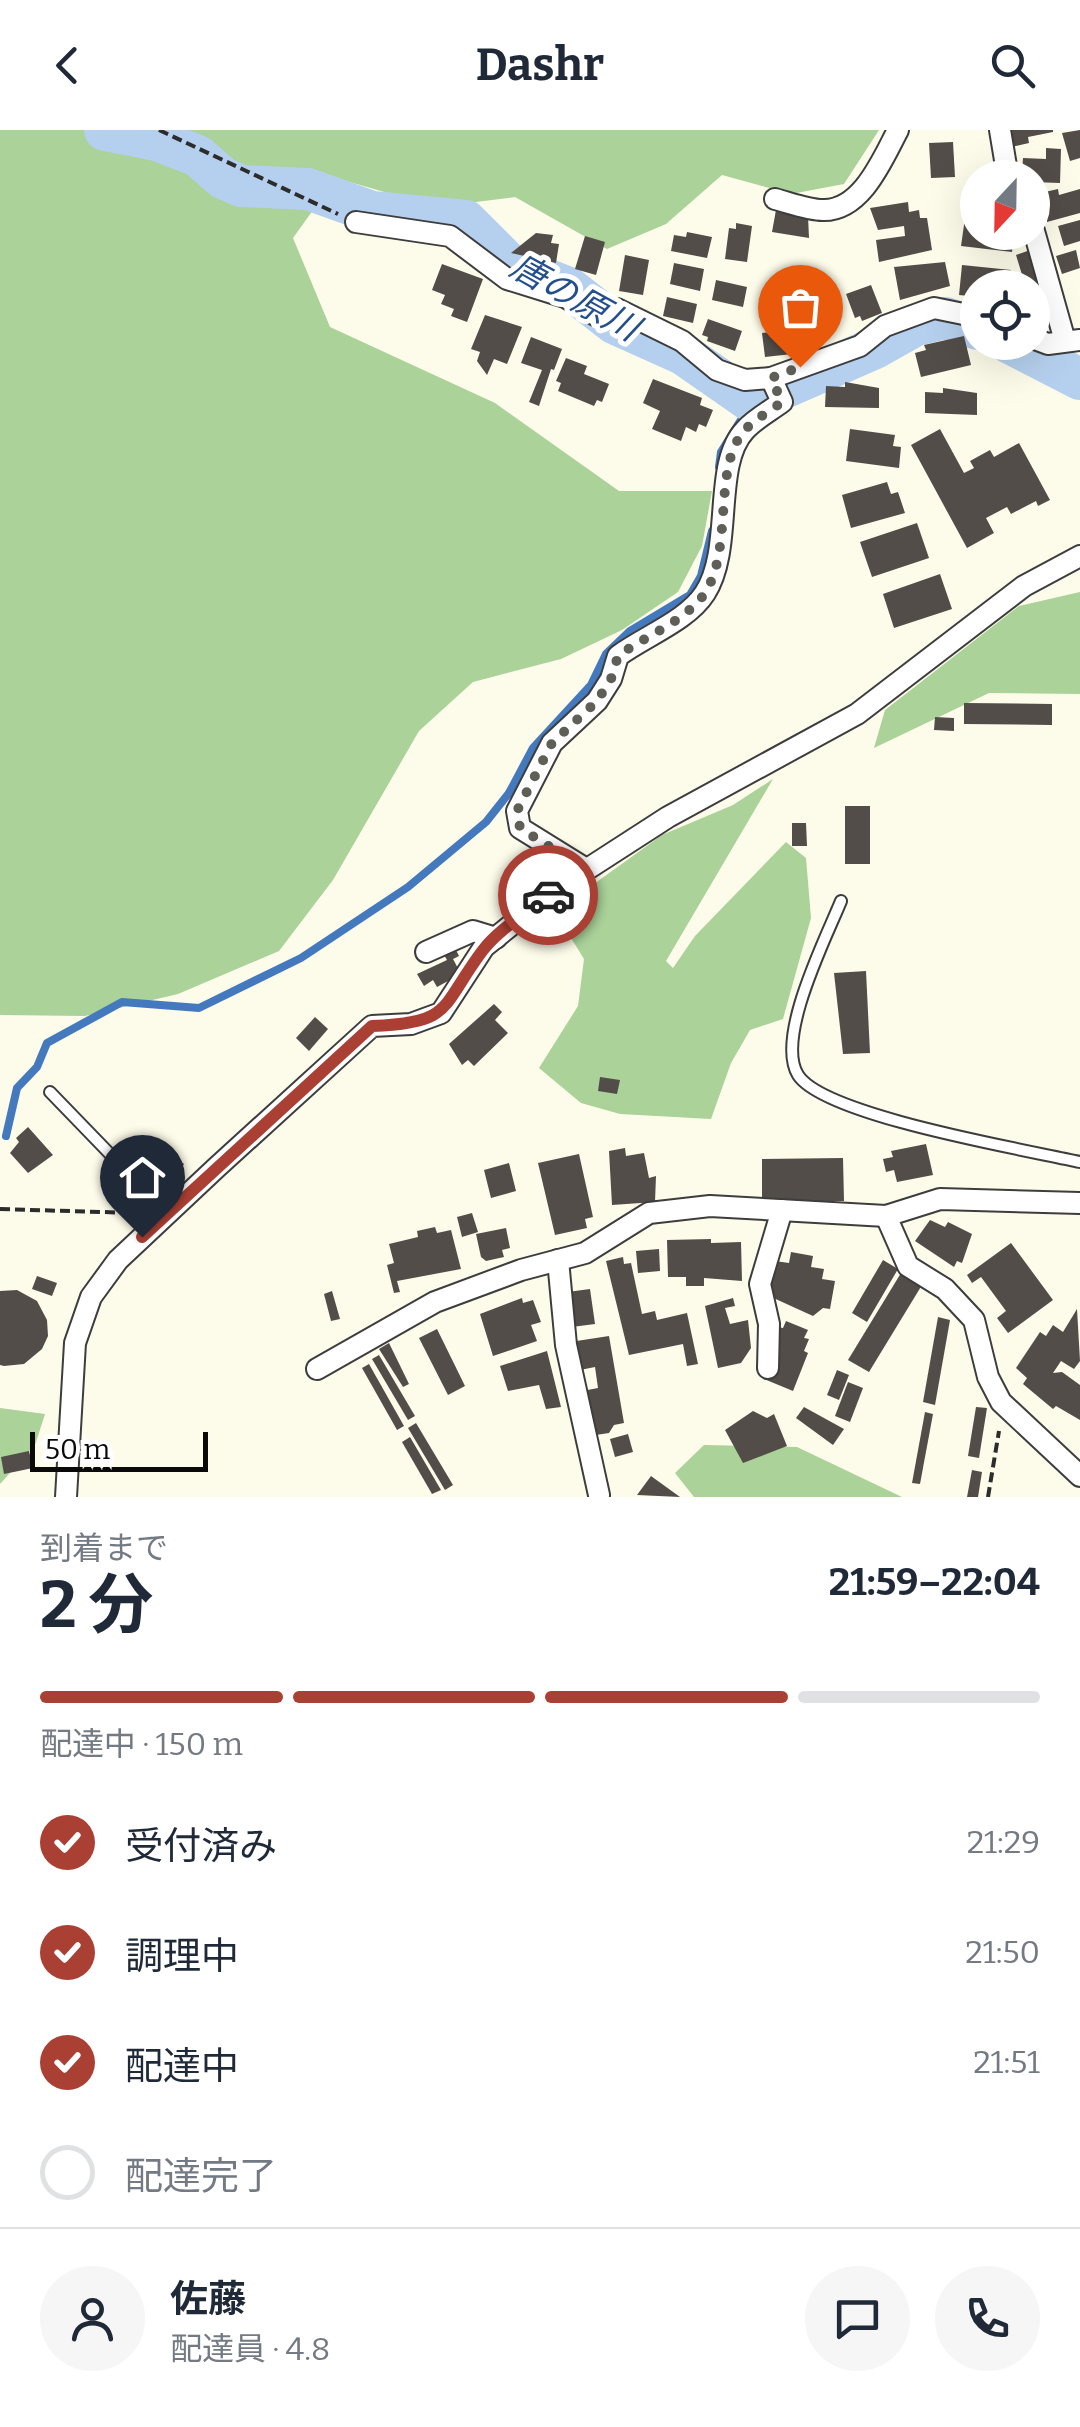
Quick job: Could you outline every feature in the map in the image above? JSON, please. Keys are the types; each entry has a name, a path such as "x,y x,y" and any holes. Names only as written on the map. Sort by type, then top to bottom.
{"street":[{"path":"776,199 826,211 844,204 870,182 898,130"},
{"path":"1000,130 1005,160"},
{"path":"356,222 450,236 508,279 565,297 597,316 616,309 682,341 718,370 745,380 771,378 860,346 886,326 934,308 960,313"},
{"path":"1041,250 1072,341"},
{"path":"586,870 520,828 517,811 552,743 597,701 611,679 618,656 688,612 703,596 723,538 732,454 744,431 782,402 771,378"},
{"path":"66,1497 75,1343 91,1297 118,1260 372,1026 411,1024 440,1013 484,948 586,870 668,817 857,714 1024,586 1080,556"},
{"path":"426,952 473,932 496,938"},
{"path":"317,1368 435,1302 586,1253 648,1213 710,1206 886,1216 940,1198 1080,1203"},
{"path":"768,1368 769,1324 760,1284 782,1210"},
{"path":"886,1216 908,1266 945,1289 974,1320 988,1377 1006,1407 1072,1462"},
{"path":"558,1260 566,1344 598,1495"}],"lane":[{"path":"841,901 799,1006 793,1055 798,1076 830,1099 902,1122 1080,1162"},
{"path":"50,1092 168,1214"}],"path":[{"path":"158,130 356,222"},
{"path":"0,1209 168,1214"},
{"path":"988,1497 1006,1407"}],"green space":[{"path":"0,130 879,130 844,184 791,194 722,175 666,224 607,249 515,197 436,207 336,178 293,238 330,327 495,403 619,491 712,491 702,546 678,592 622,630 561,659 473,682 419,731 333,880 279,951 178,994 85,1016 0,1015"},
{"path":"1080,592 1080,694 989,693 874,748 885,710 1019,606"},
{"path":"773,779 666,961 673,968 695,936 786,842 806,858 811,918 783,1019 750,1030 731,1063 711,1119 620,1114 581,1103 539,1068 578,1006 584,959 555,912 662,835 733,805"},
{"path":"0,1408 45,1414 35,1445 0,1484"},
{"path":"704,1445 797,1447 902,1497 694,1497 675,1473"}],"building":[{"path":"1007,130 1053,132 1028,137 1029,143 1011,147"},
{"path":"1080,130 1080,158 1070,161 1062,133"},
{"path":"953,142 955,177 931,178 929,143"},
{"path":"1046,148 1061,149 1060,183 1050,183 1050,160 1023,160 1046,159"},
{"path":"1058,189 1059,195 1080,189 1080,213 1050,221 1050,191"},
{"path":"908,202 909,212 919,210 920,218 927,218 932,250 879,262 876,240 905,236 904,226 878,230 870,208"},
{"path":"776,210 808,216 809,238 772,232"},
{"path":"1080,220 1080,241 1064,246 1058,226"},
{"path":"736,223 752,226 747,262 725,259 729,228 736,229"},
{"path":"687,232 712,237 707,258 671,251 674,235 686,237"},
{"path":"536,233 553,235 551,243 559,244 556,263 511,253"},
{"path":"585,236 605,242 596,275 575,269"},
{"path":"1033,250 1040,270 1021,270 1016,255"},
{"path":"1076,250 1080,268 1062,274 1056,256"},
{"path":"625,255 649,260 643,295 619,291"},
{"path":"945,262 950,286 900,300 894,267"},
{"path":"674,263 704,269 700,291 670,284"},
{"path":"442,264 483,279 467,322 451,316 454,309 441,304 445,295 432,290"},
{"path":"962,265 1011,270 962,270"},
{"path":"716,280 747,287 743,307 712,300"},
{"path":"771,281 803,286 800,309 768,304"},
{"path":"871,285 882,313 862,321 860,316 855,318 846,294"},
{"path":"667,297 697,304 693,323 663,316"},
{"path":"768,311 793,316 794,327 771,329"},
{"path":"833,312 837,325 817,331 814,318"},
{"path":"485,315 522,327 507,364 494,359 487,375 477,361 480,352 471,349"},
{"path":"708,319 742,331 735,351 707,341 708,337 702,335"},
{"path":"798,329 801,353 765,357 762,333"},
{"path":"531,337 562,349 539,406 529,402 542,370 521,363"},
{"path":"960,337 960,360 970,360 971,365 921,377 915,353 926,350 924,345"},
{"path":"566,358 587,366 584,374 609,384 602,402 597,400 594,406 558,391 561,383 556,381"},
{"path":"653,379 702,398 700,405 713,410 706,427 699,424 696,432 686,427 681,441 652,429 660,411 643,403"},
{"path":"845,382 879,388 879,408 825,407 826,386 845,387"},
{"path":"943,388 977,393 977,415 925,413 925,392 943,393"},
{"path":"850,429 895,435 893,446 901,447 899,468 846,461"},
{"path":"940,429 964,473 974,468 970,461 990,450 994,457 1019,443 1050,500 1038,506 1036,501 1011,514 1007,507 986,518 994,533 967,548 911,445"},
{"path":"887,482 891,494 898,492 905,513 851,528 842,495"},
{"path":"917,523 929,558 872,577 860,542"},
{"path":"940,574 952,609 894,628 883,594"},
{"path":"964,703 1052,704 1052,725 964,724"},
{"path":"935,717 954,718 954,731 934,730"},
{"path":"845,806 870,806 870,864 845,864"},
{"path":"792,823 806,823 807,846 792,846"},
{"path":"455,948 459,956 453,959 461,974 437,987 433,980 424,986 417,974 447,960 444,955"},
{"path":"866,971 870,1053 843,1054 834,973"},
{"path":"494,1004 502,1012 495,1020 508,1033 474,1066 468,1060 462,1065 449,1044"},
{"path":"315,1017 328,1029 309,1051 296,1038"},
{"path":"600,1077 620,1080 617,1094 598,1091"},
{"path":"28,1127 53,1155 28,1173 10,1153 19,1142 16,1138"},
{"path":"926,1144 933,1175 897,1182 894,1170 886,1172 883,1159 893,1157 891,1151"},
{"path":"625,1148 626,1156 644,1153 649,1178 656,1176 655,1202 612,1205 609,1151"},
{"path":"579,1154 593,1217 585,1219 587,1228 555,1235 538,1163"},
{"path":"843,1158 844,1201 762,1202 762,1159"},
{"path":"179,1160 184,1164 163,1199 147,1189 163,1163 173,1169"},
{"path":"509,1163 516,1191 491,1198 484,1170"},
{"path":"472,1213 478,1232 462,1237 457,1217"},
{"path":"930,1220 945,1227 948,1222 972,1234 962,1263 957,1261 954,1267 915,1241"},
{"path":"435,1227 437,1233 451,1230 461,1269 397,1281 400,1292 394,1293 387,1265 394,1263 389,1244 418,1237 417,1231"},
{"path":"506,1228 510,1248 502,1250 504,1257 486,1261 481,1257 476,1234"},
{"path":"711,1239 711,1243 741,1242 742,1281 704,1278 704,1286 686,1286 686,1277 668,1277 667,1240"},
{"path":"1011,1243 1053,1300 1008,1333 997,1318 1006,1311 981,1277 972,1283 967,1275"},
{"path":"659,1249 660,1271 638,1273 636,1251"},
{"path":"791,1252 813,1256 811,1267 824,1269 822,1279 835,1281 830,1309 823,1308 813,1316 769,1296 775,1261 789,1263"},
{"path":"623,1257 624,1264 631,1263 642,1314 655,1311 657,1320 687,1313 698,1364 687,1366 683,1344 629,1355 606,1261"},
{"path":"883,1260 898,1269 867,1322 852,1313"},
{"path":"901,1273 922,1285 869,1372 848,1360"},
{"path":"37,1276 57,1283 52,1296 32,1289"},
{"path":"590,1289 595,1324 564,1328 560,1293"},
{"path":"17,1290 37,1301 47,1320 48,1336 42,1349 24,1364 4,1366 0,1365 0,1291"},
{"path":"332,1291 340,1319 331,1321 324,1294"},
{"path":"522,1298 523,1303 533,1300 541,1322 531,1325 537,1341 493,1356 480,1314"},
{"path":"733,1298 735,1306 725,1308 730,1324 748,1320 751,1348 741,1363 718,1368 705,1306"},
{"path":"1077,1309 1080,1361 1074,1369 1061,1361 1053,1373 1062,1372 1080,1385 1080,1420 1056,1406 1053,1409 1023,1384 1027,1378 1016,1368 1040,1332 1046,1336 1053,1325 1063,1332"},
{"path":"938,1317 950,1320 935,1405 923,1402"},
{"path":"786,1321 808,1330 804,1338 809,1339 804,1351 808,1353 793,1391 764,1379 778,1327 783,1328"},
{"path":"437,1329 465,1386 448,1395 419,1338"},
{"path":"609,1336 624,1423 614,1425 609,1433 589,1436 577,1392 598,1388 595,1367 575,1371 570,1342"},
{"path":"389,1343 409,1384 403,1387 379,1349"},
{"path":"547,1351 561,1407 546,1409 539,1385 508,1391 500,1366"},
{"path":"379,1355 415,1416 408,1420 372,1359"},
{"path":"369,1364 404,1426 397,1430 362,1368"},
{"path":"837,1370 849,1375 839,1400 827,1395"},
{"path":"848,1382 863,1388 850,1422 835,1416"},
{"path":"804,1407 844,1429 833,1445 796,1418"},
{"path":"976,1407 987,1408 979,1458 968,1456"},
{"path":"753,1411 767,1418 774,1414 787,1446 743,1463 725,1430"},
{"path":"925,1412 933,1414 920,1484 912,1483"},
{"path":"416,1423 453,1485 445,1490 408,1428"},
{"path":"628,1434 633,1452 615,1457 610,1439"},
{"path":"410,1437 441,1490 432,1494 402,1442"},
{"path":"29,1451 33,1468 4,1474 1,1457"},
{"path":"972,1470 982,1472 978,1497 967,1497"},
{"path":"651,1476 680,1497 637,1495"}],"waterway":[{"name":"唐の原川","path":"105,130 156,140 198,156 223,178 241,186 308,189 372,212 466,221 510,265 569,288 614,323 683,354 752,402 875,348 916,325 945,318 960,323"},
{"name":"唐の原川","path":"1043,360 1080,379"},
{"path":"719,467 721,452 752,402"},
{"path":"6,1136 17,1088 37,1067 47,1043 122,1002 199,1008 301,958 408,887 486,822 509,793 533,748 591,685 606,654 630,631 690,595 701,576 712,531"}],"way so far":[{"path":"548,895 586,870 520,828 517,811 552,743 597,701 611,679 618,656 644,636 688,612 703,596 712,580 723,538 732,454 744,431 782,402 771,378 800,367"}],"route":[{"path":"142,1237 372,1026 411,1024 440,1013 457,994 484,948 548,895"}]}
